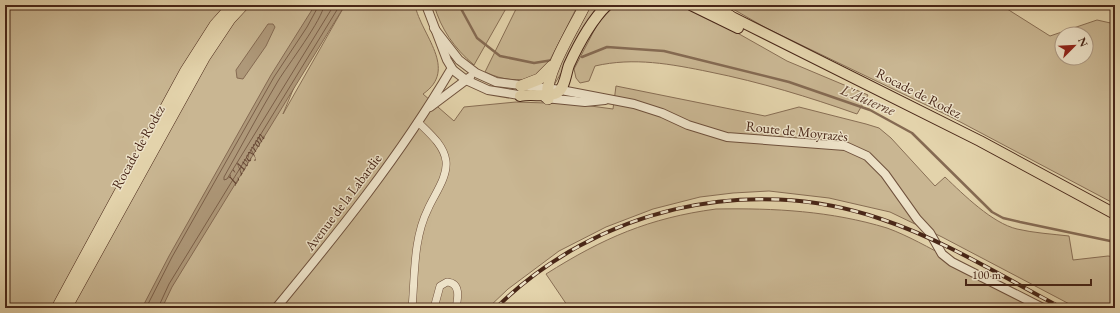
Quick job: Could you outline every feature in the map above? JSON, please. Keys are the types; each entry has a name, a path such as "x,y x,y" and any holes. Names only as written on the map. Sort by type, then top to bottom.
{"highway":[{"name":"Rocade de Rodez","path":"57,308 185,72 215,25 233,5"},
{"name":"Rocade de Rodez","path":"66,308 204,58 230,19 243,5"},
{"path":"547,94 555,63 585,5"},
{"name":"Rocade de Rodez","path":"707,5 730,16"},
{"path":"521,91 539,79 555,63"}],"main road":[{"path":"521,91 528,94 555,94 561,90 575,52 593,20 607,5"},
{"path":"691,5 789,53 800,51"},
{"path":"715,5 730,16"},
{"name":"Rocade de Rodez","path":"730,16 980,141 1115,214"}],"street":[{"path":"426,5 447,60 453,70 466,80 488,90 521,91"},
{"path":"434,28 459,60 476,73 521,91"},
{"path":"453,70 476,73"},
{"name":"Avenue de la Labardie","path":"276,308 344,225 427,110 450,71 453,70"},
{"name":"Avenue de la Labardie","path":"427,110 476,73"},
{"name":"Route de Moyrazès","path":"561,90 634,104 662,113 688,125 727,137 845,146 866,156 884,174 917,219 930,233 942,254 952,262 1043,308"},
{"name":"Route de Moyrazès","path":"547,94 585,102 610,100"},
{"path":"412,308 419,234 427,211 444,175 446,164 439,145 418,122"},
{"path":"434,308 440,286 447,282 454,284 458,291 456,308"}],"shaded area":[{"path":"5,5 328,5 283,114 345,5 415,5 435,51 438,63 438,74 433,84 423,94 454,121 464,107 516,102 576,104 613,109 616,86 765,116 799,107 866,124 879,128 891,138 935,186 945,177 979,208 998,221 1017,229 1069,236 1073,260 1108,256 1115,257 1115,308 1077,308 942,237 890,212 829,198 769,191 700,197 653,209 606,227 559,251 508,289 488,308 5,308"},
{"path":"434,5 508,5 474,65 460,52 449,38 440,22"},
{"path":"518,5 578,5 547,66 538,78 511,80 485,72"},
{"path":"589,5 602,5 554,85 552,79"},
{"path":"616,5 682,5 725,26 787,61 868,95 857,114 803,96 747,80 681,66 638,62 610,63 595,66 589,81 580,83 576,78 574,69 597,25"},
{"path":"726,5 991,5 1004,7 1050,36 1054,35 1054,66 1094,66 1094,26 1079,26 1097,20 1115,24 1115,204 949,116 766,28"},
{"path":"716,209 760,209 824,214 866,222 887,228 919,242 1043,308 696,308 695,306 692,308 569,308 546,274 587,250 627,231 669,218"}],"water":[{"name":"L'Aveyron","path":"315,5 345,5 172,287 162,308 142,308 169,256 271,75"},
{"path":"268,24 273,24 275,27 266,46 243,79 237,78 236,70"}],"waterway":[{"name":"L'Auterne","path":"459,5 477,38 500,56 534,63 553,60"},
{"name":"L'Auterne","path":"582,57 607,47 664,51 789,82 870,110 912,133 992,212 1003,218 1115,242"}],"railway":[{"path":"496,308 536,274 580,246 626,224 676,209 727,201 778,200 830,206 881,219 928,237 1062,308"}]}
